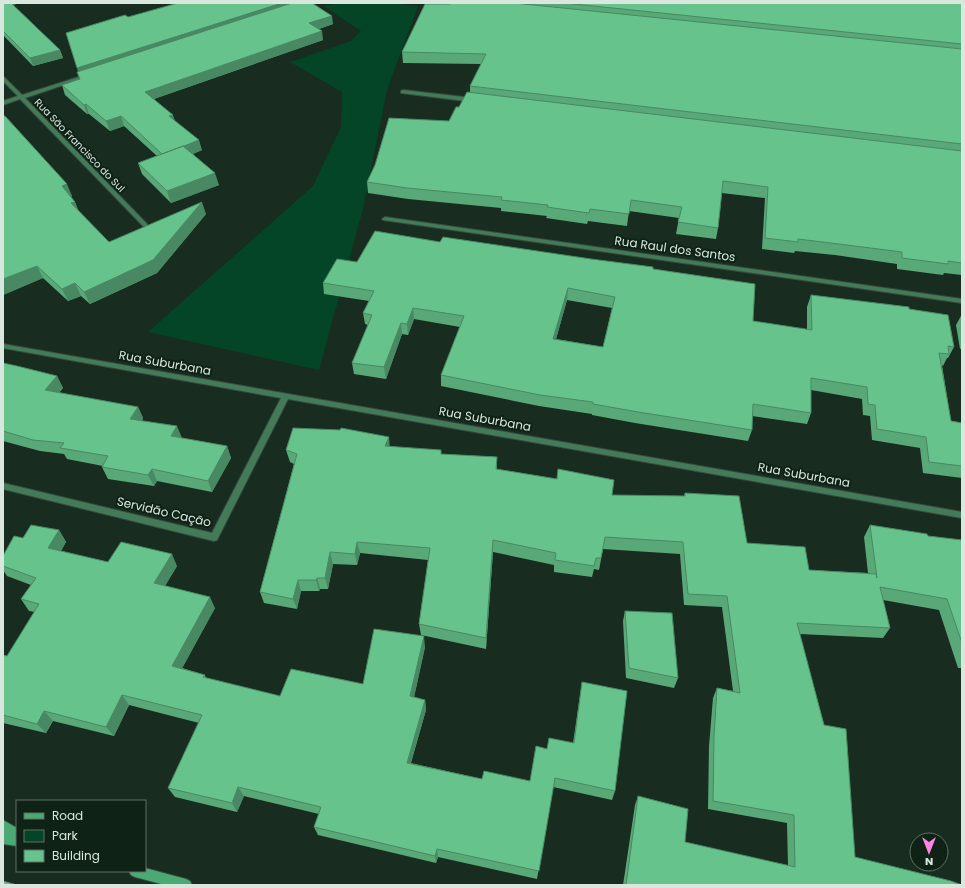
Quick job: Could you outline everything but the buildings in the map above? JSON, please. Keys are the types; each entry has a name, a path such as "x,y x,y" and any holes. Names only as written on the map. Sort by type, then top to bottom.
{"street":[{"path":"442,3 465,5"},
{"path":"3,103 97,73"},
{"name":"Rua São Francisco do Sul","path":"3,78 144,225"},
{"path":"403,92 482,101"},
{"name":"Rua Raul dos Santos","path":"385,220 962,301"},
{"name":"Rua Suburbana","path":"3,346 962,515"},
{"name":"Servidão Cação","path":"3,486 214,537 286,396"},
{"path":"3,826 16,833"},
{"path":"3,838 16,840"},
{"path":"139,872 186,885"}],"green space":[{"path":"340,3 390,3 418,6 387,90 363,209 319,370 148,332 313,186 341,127 342,92 290,62 351,41 361,31 323,6"}]}
